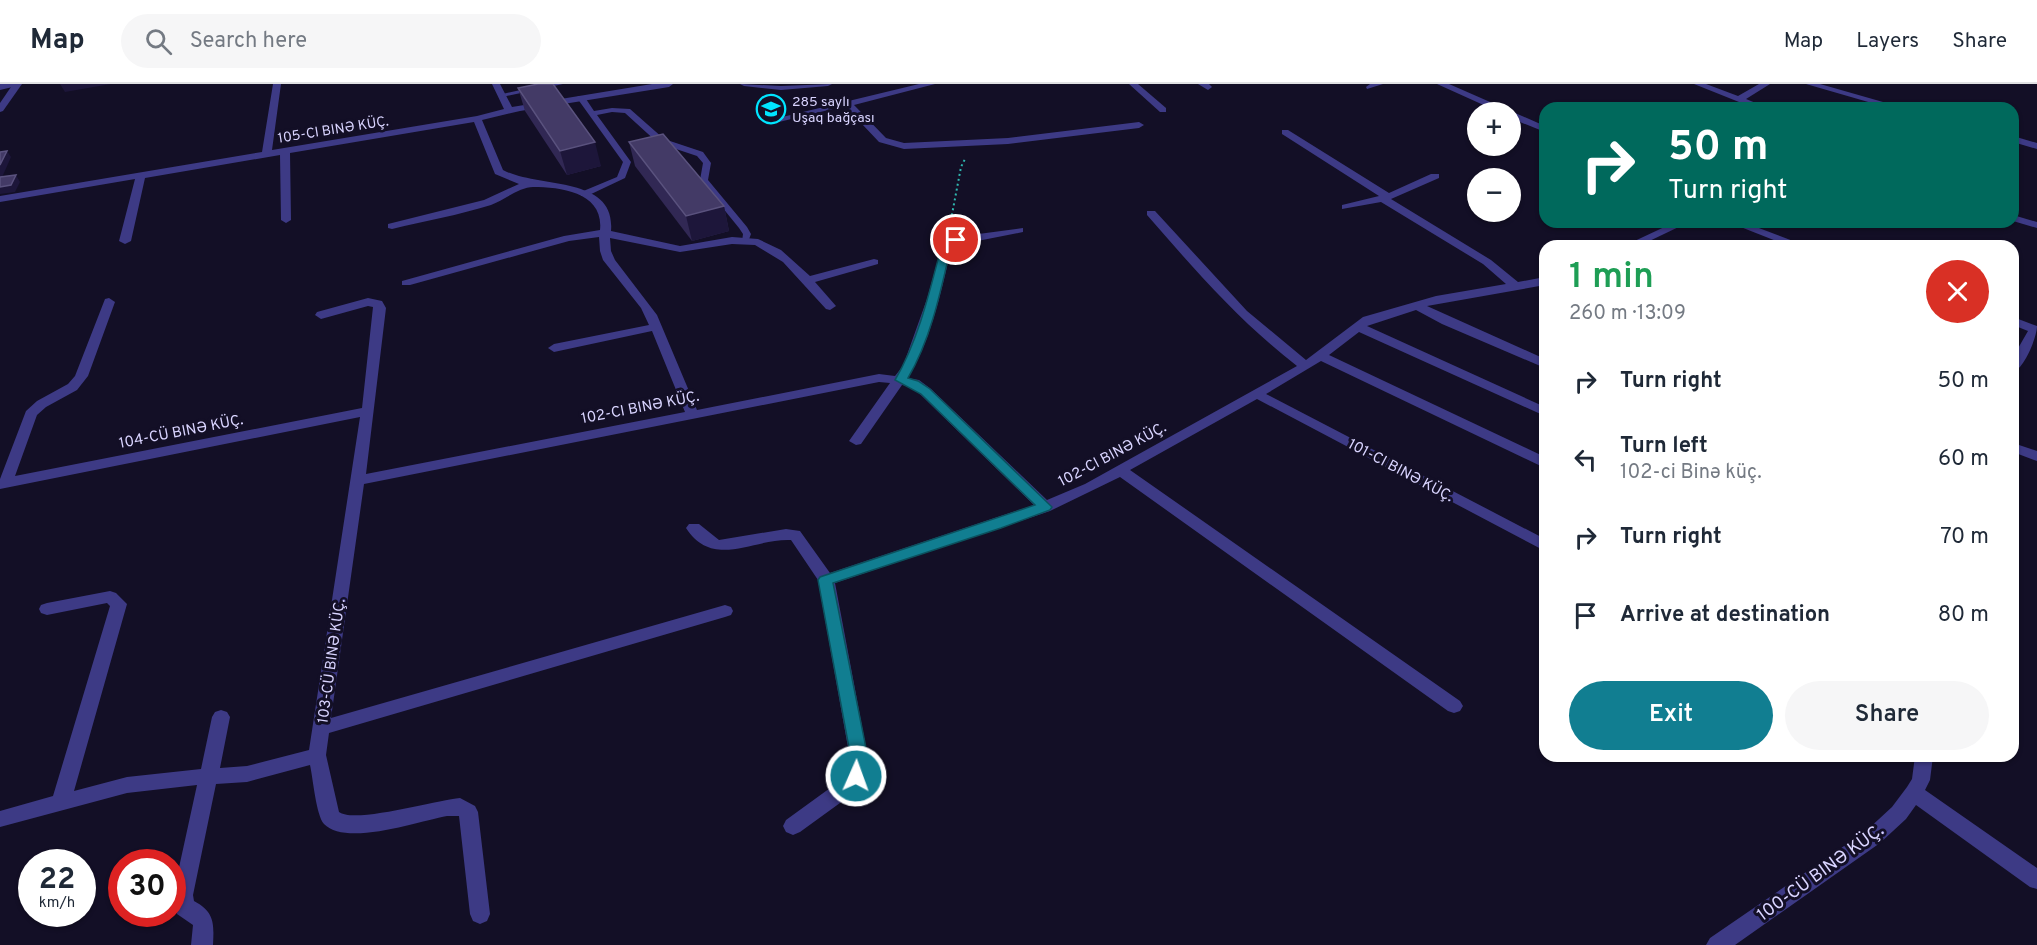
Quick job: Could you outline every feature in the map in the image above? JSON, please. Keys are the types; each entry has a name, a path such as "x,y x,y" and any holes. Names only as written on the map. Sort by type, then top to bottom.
{"street":[{"path":"0,87 17,84"},
{"path":"0,109 17,84"},
{"path":"267,153 277,84"},
{"path":"496,84 509,111"},
{"name":"105-CI BINƏ KÜÇ.","path":"0,199 477,120 509,111 637,86 669,84"},
{"path":"779,119 932,84"},
{"path":"1133,84 1163,110"},
{"path":"1442,84 1483,102"},
{"path":"1698,84 1748,102"},
{"path":"1740,99 1766,84"},
{"path":"1810,84 1877,102"},
{"path":"848,105 886,142 895,146 963,144 1139,124"},
{"path":"1521,119 1539,126"},
{"path":"477,120 499,172 526,185 584,194 599,202 604,208 607,233 605,250 609,260 643,301 692,413"},
{"path":"1285,132 1388,197"},
{"path":"2019,141 2037,146"},
{"path":"285,150 286,220"},
{"path":"125,241 141,174"},
{"path":"1346,207 1388,197 1435,176"},
{"path":"392,226 488,202 526,185"},
{"path":"1388,197 1385,200 1487,262 1516,286"},
{"path":"1151,213 1249,321 1273,343 1306,366"},
{"path":"2019,220 2037,225"},
{"path":"1644,240 1670,228"},
{"path":"1749,228 1783,240"},
{"path":"856,441 909,366 933,299 947,244 956,240 1019,230"},
{"path":"406,283 568,238 607,233 683,249 745,240 759,242 770,248 808,280 830,306"},
{"path":"808,280 874,262"},
{"name":"102-CI BINƏ KÜÇ.","path":"357,481 692,413 879,378 914,383 926,392 1045,507 1090,487 1306,366 1358,326 1385,313 1539,282"},
{"path":"3,483 31,414 36,408 69,390 79,380 109,302"},
{"name":"103-CÜ BINƏ KÜÇ.","path":"317,754 368,411 380,308 378,304 368,303 321,315"},
{"path":"1416,305 1446,321 1539,361"},
{"path":"2019,323 2036,329 2019,358"},
{"path":"1358,326 1539,409"},
{"path":"554,348 655,327"},
{"path":"1320,355 1539,460"},
{"name":"101-CI BINƏ KÜÇ.","path":"1257,393 1539,543"},
{"name":"104-CÜ BINƏ KÜÇ.","path":"3,483 368,411"},
{"path":"2019,449 2037,456"},
{"path":"1120,470 1454,706"},
{"path":"826,580 1045,507"},
{"path":"694,528 712,544 723,546 772,536 795,535 826,580 858,753 856,776 844,789 793,826"},
{"path":"47,609 110,597 119,604 61,803"},
{"path":"322,728 725,611"},
{"path":"202,945 204,922 198,914 184,907 183,895 221,717"},
{"path":"0,819 126,785 247,774 278,768 317,754 330,817 339,824 355,826 442,807 460,806 468,812 480,914"},
{"name":"100-CÜ BINƏ KÜÇ.","path":"1717,945 1873,837 1899,813 1914,793 1921,780 1923,762"},
{"path":"1914,793 2037,880"}],"lane":[{"path":"502,95 559,84"},
{"path":"744,84 781,88 828,84"},
{"path":"581,98 627,162"},
{"path":"592,113 627,111 661,141 693,151 704,158 706,163 704,180 743,227 747,234 745,240"},
{"path":"671,151 681,148"},
{"path":"627,162 639,160"},
{"path":"584,194 621,178 627,162"}],"path":[{"path":"956,240 949,229 961,167 965,159 963,144"}],"building":[{"path":"553,84 595,142 560,151 518,88"},
{"path":"663,134 724,206 686,216 629,142"},
{"path":"7,151 0,165 0,152"},
{"path":"16,175 11,185 0,187 0,177"}],"place":[{"name":"285 saylı Uşaq bağçası","path":"771,109"}],"route":[{"path":"856,776 858,753 826,580 1045,507 926,392 914,383 901,380 909,366 933,299 947,244 956,240"}]}
